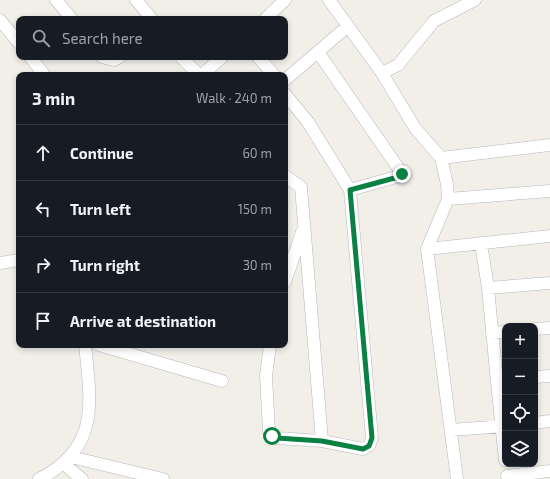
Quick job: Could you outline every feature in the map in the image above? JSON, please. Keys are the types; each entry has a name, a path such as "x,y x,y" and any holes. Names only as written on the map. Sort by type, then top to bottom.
{"street":[{"path":"56,0 69,16"},
{"path":"136,0 149,16"},
{"path":"268,16 286,0"},
{"path":"329,0 382,73 415,128 441,158 447,184 448,199 427,249 457,479"},
{"path":"382,73 398,65 434,21 475,0"},
{"path":"0,20 16,39"},
{"path":"288,77 348,26"},
{"path":"318,52 402,174 402,176 350,190"},
{"path":"32,60 42,72"},
{"path":"184,60 196,72"},
{"path":"205,72 219,60"},
{"path":"261,60 271,72"},
{"path":"270,348 266,376 270,434 277,438 322,441 363,449 369,446 372,438 350,190 308,122 288,98"},
{"path":"441,158 550,145"},
{"path":"288,178 301,187 322,441"},
{"path":"448,199 550,191"},
{"path":"288,273 304,227"},
{"path":"427,249 550,236"},
{"path":"481,243 488,288 492,333 501,382 502,404"},
{"path":"0,263 16,260"},
{"path":"488,288 550,283"},
{"path":"538,329 550,328"},
{"path":"492,333 502,332"},
{"path":"39,479 67,461 85,432 89,414 90,391 85,348"},
{"path":"109,348 222,381"},
{"path":"538,377 550,376"},
{"path":"538,422 550,421"},
{"path":"451,430 502,426"},
{"path":"67,461 163,479"},
{"path":"67,461 82,479"},
{"path":"507,473 550,471"}],"route":[{"path":"272,436 277,438 322,441 363,449 369,446 372,438 350,190 402,176 402,174"}]}
